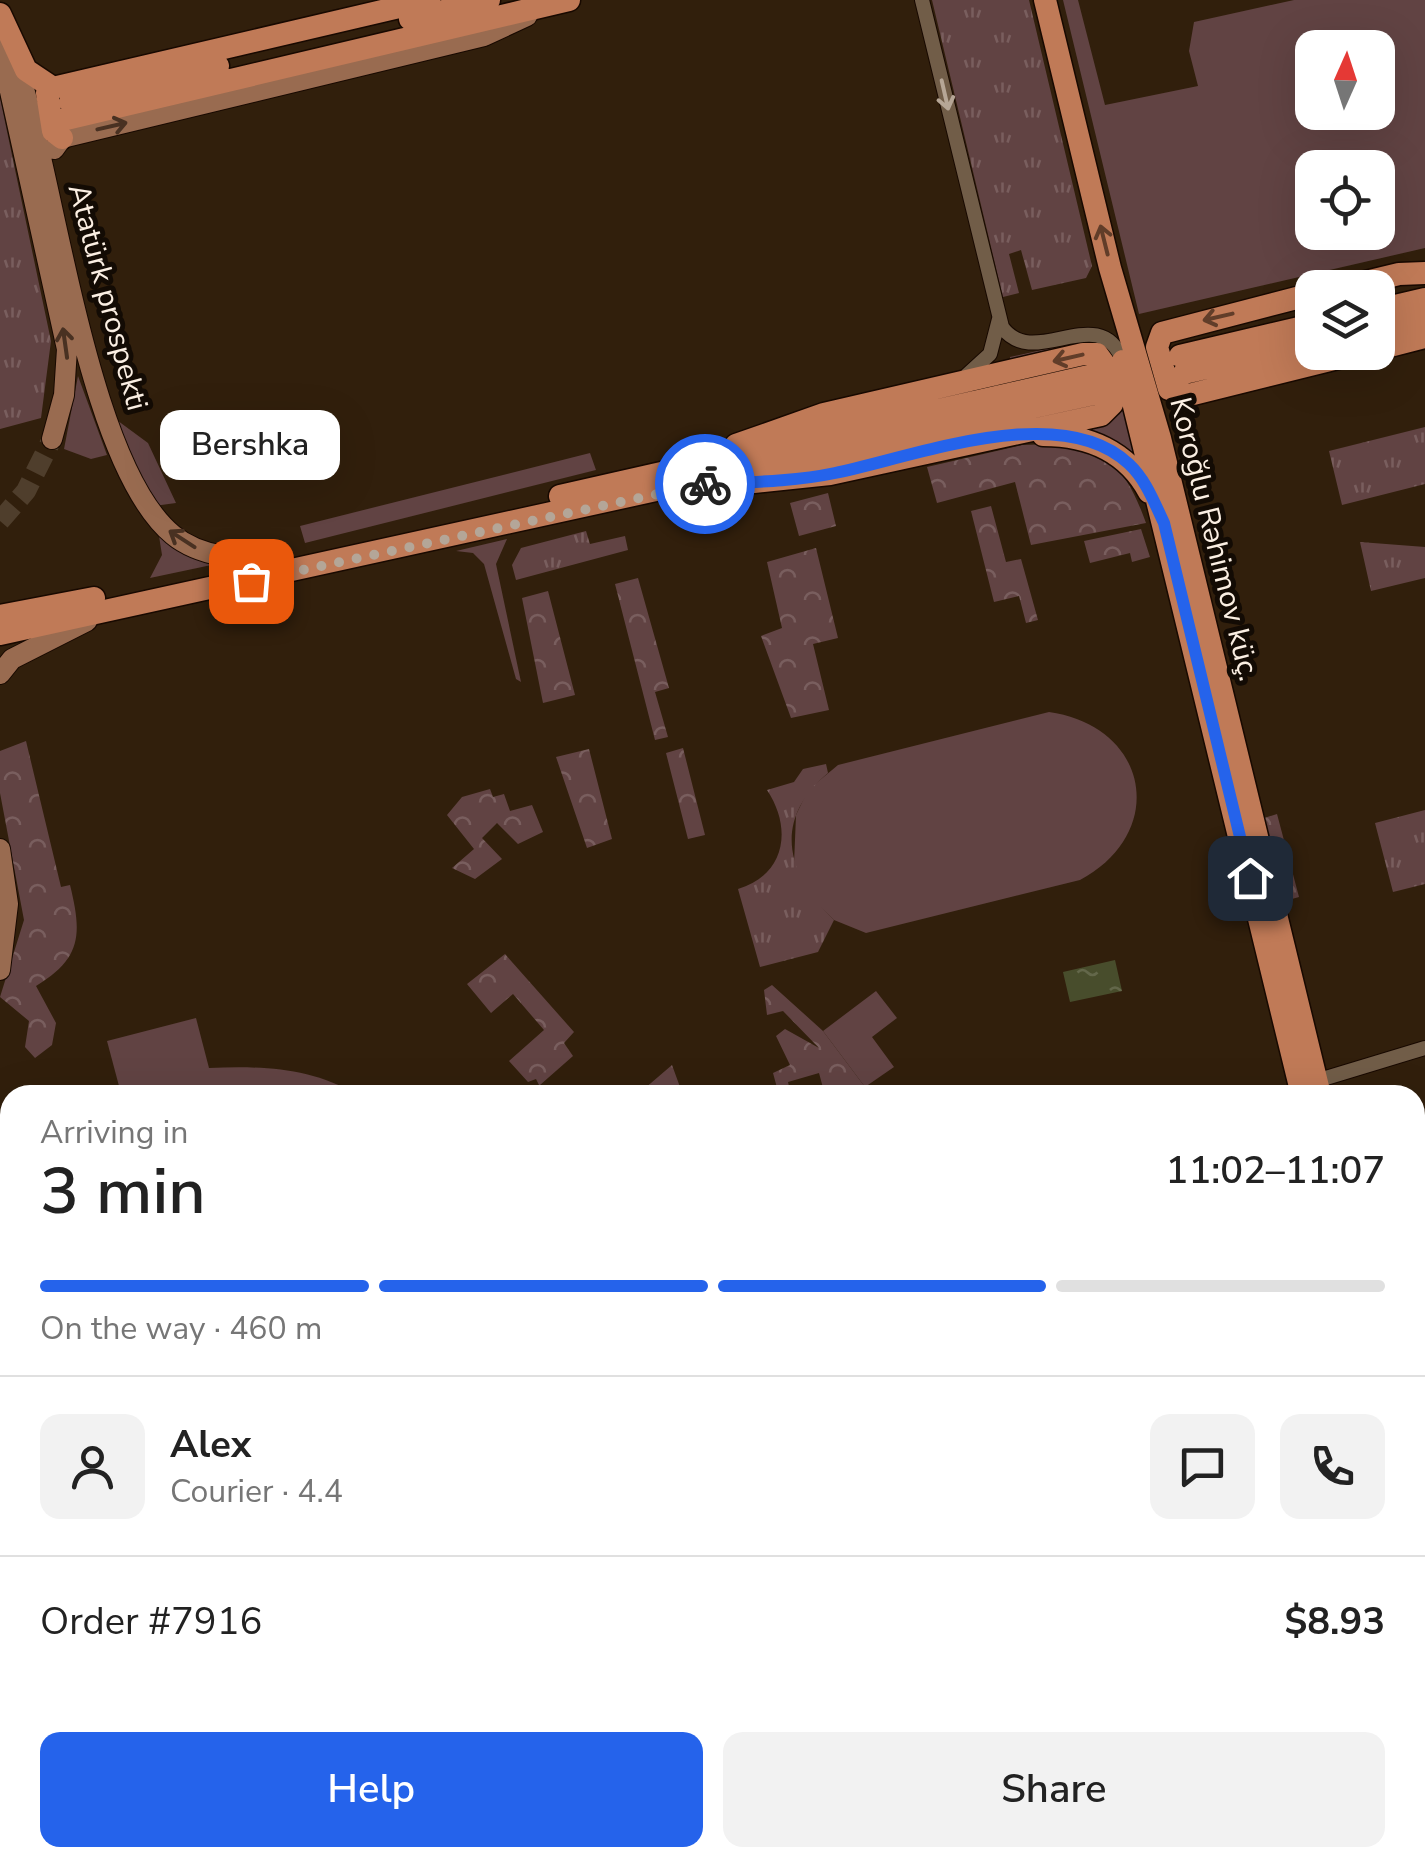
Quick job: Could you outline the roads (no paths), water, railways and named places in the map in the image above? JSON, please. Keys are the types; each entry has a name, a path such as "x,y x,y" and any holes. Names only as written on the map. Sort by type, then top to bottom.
{"main road":[{"path":"59,112 429,0"},
{"path":"59,112 489,0"},
{"name":"Koroğlu Rəhimov küç.","path":"1044,0 1118,294 1137,348 1168,469 1312,1085"},
{"path":"59,112 561,2"},
{"path":"0,15 26,70 59,112 53,154 55,216"},
{"name":"Atatürk prospekti","path":"0,15 24,83 102,401 145,501 174,536 188,544 226,556 276,560"},
{"name":"Atatürk prospekti","path":"0,28 8,87 67,349 64,395 52,438"},
{"path":"1395,278 1425,273"},
{"path":"1118,294 1134,324 1171,328 1295,298"},
{"path":"1395,306 1425,299"},
{"path":"1395,325 1425,318"},
{"path":"1171,328 1158,342 1165,382 1173,393 1184,374 1295,332"},
{"path":"1395,345 1425,338"},
{"path":"1184,374 1295,348"},
{"path":"0,616 687,476 830,474 1108,411 1112,398 1102,357 1091,353 788,424 687,476"},
{"name":"Koroğlu Rəhimov küç.","path":"1123,360 1312,1085"},
{"path":"1184,374 1295,360"},
{"path":"1168,469 1167,423 1184,374"},
{"path":"0,634 1095,384"},
{"path":"1000,436 1058,435 1107,448 1137,473 1164,523"},
{"path":"4,659 107,611"},
{"path":"0,849 8,904 0,970"}],"street":[{"path":"922,0 999,318 1006,333 1020,343 1098,334 1114,343 1123,360"},
{"path":"947,386 984,362 994,346 999,318"},
{"path":"1326,1085 1425,1048"}],"water":[{"path":"1115,960 1122,991 1070,1002 1063,972"}],"tunnel":[{"path":"0,521 26,491 52,439"}],"place":[{"name":"Bershka","path":"251,581"}]}
